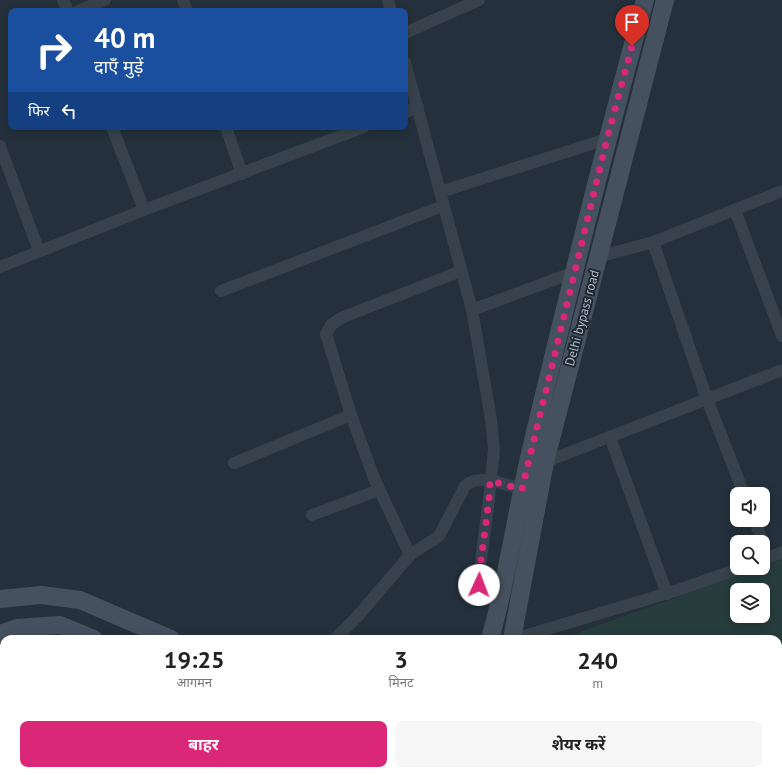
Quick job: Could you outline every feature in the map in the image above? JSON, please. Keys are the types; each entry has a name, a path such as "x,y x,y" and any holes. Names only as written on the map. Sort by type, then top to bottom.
{"main road":[{"name":"Delhi bypass road","path":"491,635 499,605 522,489 607,139 645,0"},
{"name":"Delhi bypass road","path":"514,635 545,462 665,0"},
{"path":"0,599 41,595 80,600 162,635"},
{"path":"0,634 17,628 60,625 84,635"}],"street":[{"path":"85,8 105,0"},
{"path":"408,32 479,0"},
{"path":"408,72 472,310 491,419 494,449 479,585 482,592 499,605"},
{"path":"408,111 418,107"},
{"path":"113,130 144,210"},
{"path":"227,130 242,174"},
{"path":"0,267 144,210 356,130"},
{"path":"440,192 607,139"},
{"path":"0,146 39,251"},
{"path":"598,257 653,242 782,191"},
{"path":"221,292 443,206"},
{"path":"735,210 782,336"},
{"path":"653,242 707,399 741,487"},
{"path":"410,555 379,490 351,415 326,334 330,325 360,309 461,271"},
{"path":"472,310 575,272"},
{"path":"545,462 782,370"},
{"path":"234,463 351,415"},
{"path":"610,437 667,594"},
{"path":"339,635 357,617 410,555 439,536 465,486 474,480 490,481 522,489"},
{"path":"312,515 379,490"},
{"path":"770,557 782,552"},
{"path":"527,635 667,594 730,572"}],"green space":[{"path":"782,560 782,635 571,635 739,575 770,575 770,564"}],"route":[{"path":"479,585 490,481 522,489 544,392 607,139 632,46"}]}
